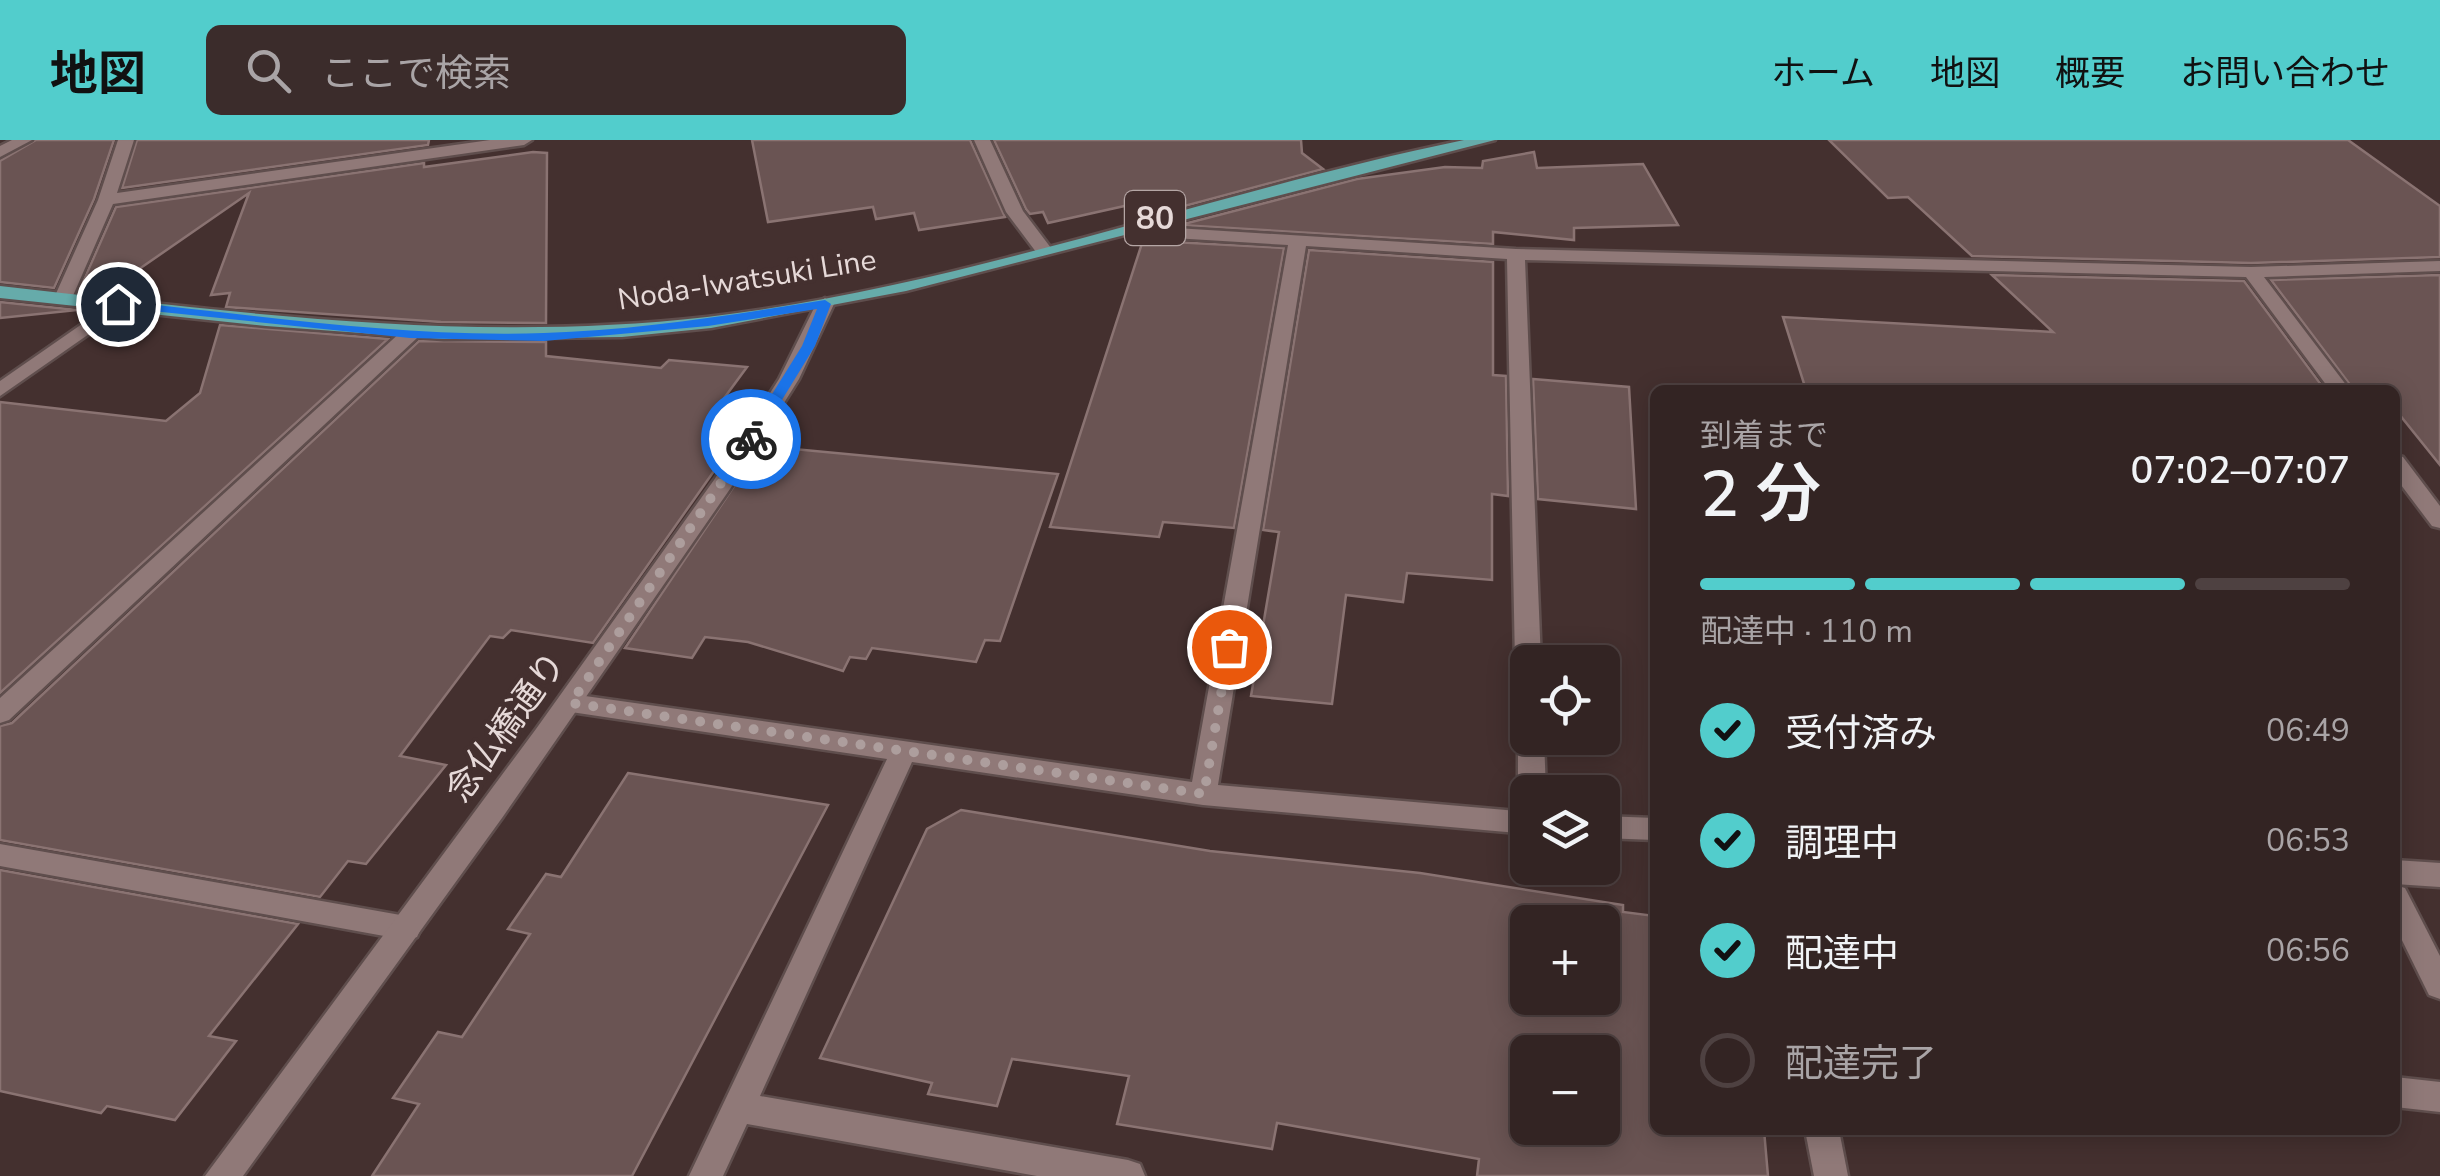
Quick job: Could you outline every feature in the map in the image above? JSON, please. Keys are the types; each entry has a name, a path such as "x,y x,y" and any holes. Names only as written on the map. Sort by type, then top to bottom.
{"main road":[{"name":"Noda-Iwatsuki Line","path":"0,292 410,334 544,337 708,323 825,304 1387,158 1486,140"}],"street":[{"path":"0,152 24,140"},
{"path":"63,298 106,200 126,140"},
{"path":"106,200 524,140"},
{"path":"982,140 1015,212 1042,248"},
{"path":"1142,221 1173,233 1516,254 2250,272 2440,266"},
{"path":"1204,794 1298,241"},
{"path":"1516,254 1528,645"},
{"path":"2250,272 2336,385"},
{"path":"0,390 118,304"},
{"name":"念仏橋通り","path":"222,1176 571,703 778,400 825,304"},
{"path":"0,712 410,334"},
{"path":"2400,469 2440,521"},
{"path":"571,703 1204,794 1510,821"},
{"path":"706,1176 903,753"},
{"path":"1620,828 1650,829"},
{"path":"0,855 406,928"},
{"path":"2400,872 2440,875"},
{"path":"2400,907 2440,986"},
{"path":"2400,1093 2440,1097"},
{"path":"737,1107 1128,1176"},
{"path":"1823,1135 1831,1176"}],"building":[{"path":"36,140 114,140 94,199 54,288 0,282 0,161"},
{"path":"137,140 429,140 428,145 122,188"},
{"path":"752,140 970,140 1005,217 919,230 914,213 876,219 873,207 768,222"},
{"path":"994,140 1301,140 1302,153 1323,169 1151,215 1156,199 1048,223 1043,212 1030,214 1026,209"},
{"path":"1829,140 2348,140 2440,206 2440,257 2251,263 1972,256 1908,197 1888,198"},
{"path":"1534,152 1537,168 1643,164 1678,225 1574,228 1574,240 1493,232 1493,244 1180,225 1357,179 1445,167 1482,168 1483,161"},
{"path":"547,153 546,323 441,322 226,307 230,293 211,295 249,193 103,294 79,291 116,207 424,163 424,167"},
{"path":"1145,234 1173,242 1284,248 1234,528 1163,522 1159,537 1050,527"},
{"path":"1309,250 1493,262 1493,375 1506,376 1508,496 1492,494 1492,580 1407,573 1403,602 1346,595 1332,704 1251,696 1279,532 1263,530"},
{"path":"1992,275 2244,281 2321,385 1804,385 1783,317 2053,332"},
{"path":"2440,275 2440,465 2400,415 2400,385 2350,385 2271,280"},
{"path":"0,302 77,310 0,318"},
{"path":"220,325 388,339 0,693 0,402 166,421 200,393"},
{"path":"419,341 546,342 546,356 661,368 669,360 747,367 711,416 724,417 708,442 733,444 593,643 511,630 503,638 490,636 400,756 446,765 366,864 348,861 320,897 0,840 0,726 12,723"},
{"path":"1533,379 1629,387 1636,509 1538,499"},
{"path":"761,446 1058,474 1000,641 985,640 976,662 872,648 866,659 850,657 843,671 748,642 705,637 692,658 625,648"},
{"path":"628,773 828,805 632,1176 372,1176 419,1104 393,1098 438,1032 462,1037 530,934 508,929 546,874 561,877"},
{"path":"961,810 1210,851 1420,873 1623,905 1623,912 1650,915 1650,1135 1764,1135 1768,1176 1477,1176 1479,1159 1277,1123 1272,1149 1117,1124 1129,1076 1012,1059 997,1106 928,1094 932,1083 820,1058 927,829"},
{"path":"0,870 298,924 209,1036 236,1041 175,1120 107,1106 101,1113 0,1091"}],"way so far":[{"path":"751,439 571,703 1204,794 1229,647"}],"route":[{"path":"118,304 410,334 544,337 708,323 825,304 808,346 751,439"}]}
